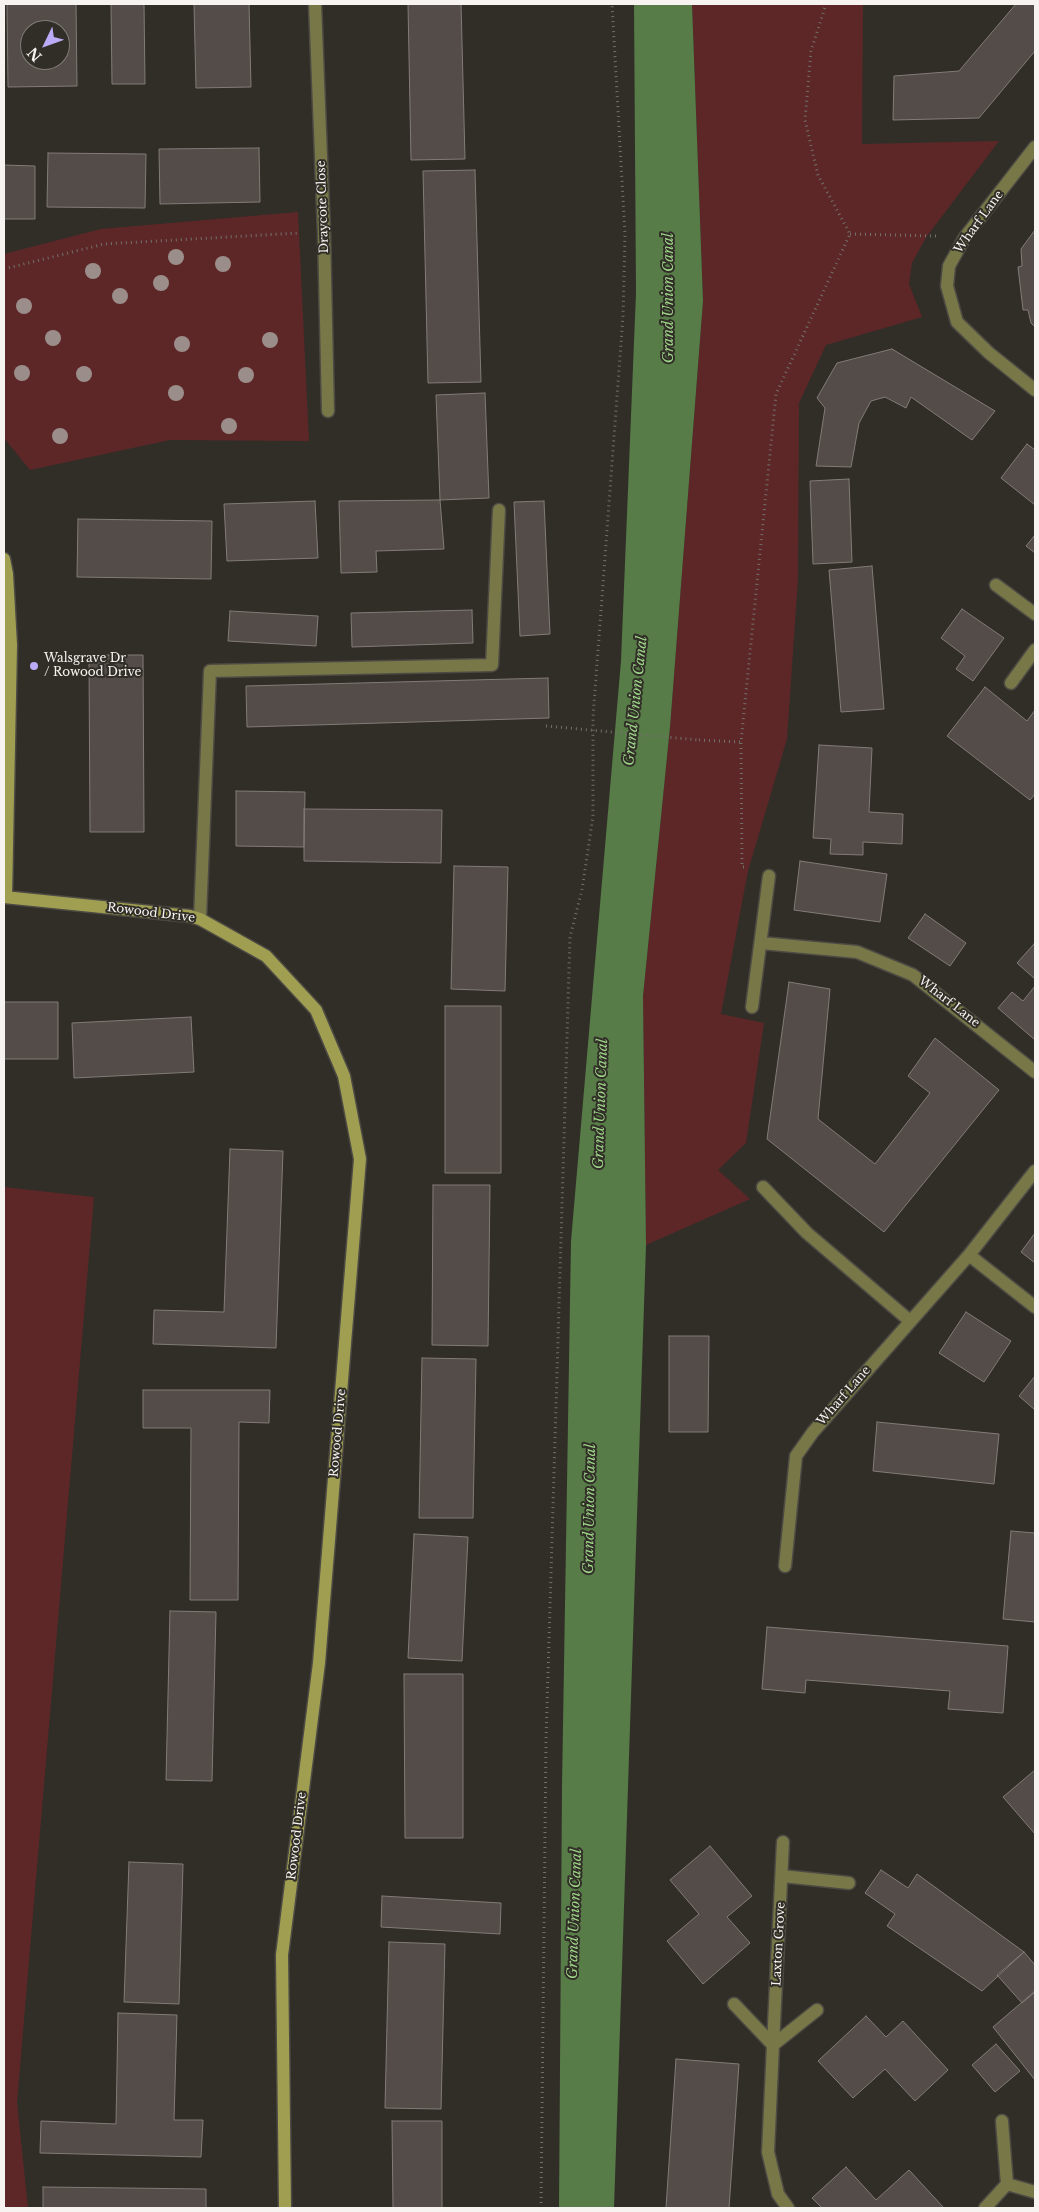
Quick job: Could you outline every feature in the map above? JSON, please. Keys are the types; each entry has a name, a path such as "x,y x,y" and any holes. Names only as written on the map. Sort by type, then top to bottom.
{"street":[{"name":"Draycote Close","path":"315,4 324,232 328,411"},
{"name":"Wharf Lane","path":"1035,147 965,237 949,266 947,286 957,322 989,353 1035,390"},
{"path":"200,919 210,671 492,665 499,510"},
{"path":"4,559 7,574 11,645 5,897"},
{"path":"996,585 1035,614"},
{"path":"1011,683 1035,650"},
{"path":"752,1007 768,876"},
{"name":"Rowood Drive","path":"5,897 190,916 200,919 266,956 316,1010 344,1076 360,1159 319,1663 282,1955 285,2208"},
{"name":"Wharf Lane","path":"761,943 857,952 913,975 1035,1072"},
{"name":"Wharf Lane","path":"785,1566 796,1456 813,1432 968,1256 1035,1171"},
{"path":"763,1187 807,1233 910,1321"},
{"path":"968,1256 1035,1307"},
{"name":"Laxton Grove","path":"783,1842 768,2152 778,2194 788,2208"},
{"path":"782,1876 849,1883"},
{"path":"734,2004 774,2045 817,2010"},
{"path":"985,2208 1007,2184 1002,2121"},
{"path":"1007,2184 1035,2192"}],"path":[{"path":"541,2208 546,1740 570,937 582,890 593,816 593,717 623,317 625,234 612,4"},
{"path":"826,4 811,51 806,120 818,175 850,234"},
{"path":"4,269 104,244 324,232"},
{"path":"850,234 965,237"},
{"path":"768,876 742,867 741,742 776,394 850,234"},
{"path":"546,726 741,742"}],"shaded area":[{"path":"692,4 863,4 862,144 999,141 927,236 912,263 909,284 922,317 826,345 799,403 798,578 787,739 748,871 721,1014 764,1023 746,1143 718,1170 750,1199 646,1245 643,996 670,727 703,301"},
{"path":"298,212 309,441 170,440 30,470 4,438 4,254 101,229"},
{"path":"4,1187 94,1197 17,2102 28,2208 4,2208"}],"water":[{"name":"Grand Union Canal","path":"634,4 692,4 703,301 670,727 643,996 646,1245 614,2208 559,2208 562,1786 571,1241 621,661 636,293"}],"building":[{"path":"7,4 76,4 77,86 8,87"},
{"path":"111,4 144,4 145,84 112,84"},
{"path":"194,4 249,4 251,87 196,88"},
{"path":"408,4 461,4 465,159 411,160"},
{"path":"1016,4 1035,4 1035,51 979,118 893,120 894,76 959,71"},
{"path":"259,148 260,202 160,204 159,149"},
{"path":"48,153 146,154 145,208 47,207"},
{"path":"4,165 35,166 35,219 4,219"},
{"path":"475,170 481,382 428,383 423,171"},
{"path":"1035,230 1035,327 1031,323 1028,310 1023,310 1018,267 1022,266 1021,249"},
{"path":"892,349 995,411 972,440 911,397 906,408 885,397 871,401 859,423 851,467 816,466 825,408 817,398 837,363"},
{"path":"485,393 489,498 440,500 436,395"},
{"path":"1027,444 1035,450 1035,505 1001,478"},
{"path":"849,479 852,562 813,564 810,481"},
{"path":"440,500 444,549 376,551 377,572 341,573 339,501"},
{"path":"315,501 318,558 227,561 224,504"},
{"path":"544,501 550,634 520,636 514,502"},
{"path":"78,519 212,521 211,579 77,577"},
{"path":"1035,535 1035,553 1026,546"},
{"path":"872,566 884,709 841,712 829,570"},
{"path":"962,609 1004,638 973,681 956,669 965,656 941,638"},
{"path":"472,610 473,643 352,647 351,613"},
{"path":"230,611 318,616 316,646 228,641"},
{"path":"89,655 143,655 144,832 90,832"},
{"path":"548,678 549,718 247,727 246,686"},
{"path":"985,687 1027,721 1035,710 1035,794 1030,800 947,736"},
{"path":"819,745 872,748 869,812 903,814 902,844 863,842 863,855 830,854 831,839 813,838"},
{"path":"236,791 305,792 304,847 236,846"},
{"path":"304,809 442,810 441,863 304,861"},
{"path":"800,861 887,874 880,922 794,910"},
{"path":"454,866 508,867 505,991 451,989"},
{"path":"925,914 966,943 950,966 908,938"},
{"path":"1034,944 1035,946 1035,979 1017,963"},
{"path":"789,982 830,989 818,1119 875,1164 930,1093 908,1076 935,1038 999,1090 884,1232 767,1139"},
{"path":"1035,986 1035,1040 998,1008 1012,992 1023,1001"},
{"path":"4,1002 58,1002 58,1059 4,1059"},
{"path":"445,1006 501,1006 501,1173 445,1173"},
{"path":"191,1017 194,1072 74,1078 72,1023"},
{"path":"230,1149 283,1151 276,1348 153,1344 154,1310 224,1312"},
{"path":"433,1185 490,1185 488,1346 432,1345"},
{"path":"1035,1233 1035,1263 1021,1252"},
{"path":"966,1312 1011,1341 984,1382 939,1353"},
{"path":"669,1336 709,1336 708,1432 669,1432"},
{"path":"422,1358 476,1359 473,1518 419,1518"},
{"path":"1035,1376 1035,1410 1019,1396"},
{"path":"143,1390 270,1390 269,1423 239,1422 238,1600 190,1600 191,1428 143,1428"},
{"path":"877,1422 999,1434 994,1484 873,1471"},
{"path":"1011,1531 1035,1533 1035,1622 1003,1619"},
{"path":"414,1534 468,1537 462,1661 408,1658"},
{"path":"170,1611 216,1612 212,1781 166,1780"},
{"path":"767,1627 1008,1646 1003,1713 948,1709 950,1691 806,1680 805,1693 762,1689"},
{"path":"404,1674 463,1674 463,1838 405,1838"},
{"path":"1035,1770 1035,1834 1003,1797"},
{"path":"710,1846 752,1896 727,1917 750,1943 703,1984 667,1941 699,1914 670,1880"},
{"path":"129,1862 183,1864 179,2004 124,2002"},
{"path":"881,1870 908,1888 917,1874 1024,1952 982,1991 887,1926 895,1914 865,1893"},
{"path":"382,1896 501,1903 500,1934 381,1927"},
{"path":"389,1942 445,1944 441,2109 385,2108"},
{"path":"1024,1952 1035,1965 1035,1992 1022,2003 997,1975"},
{"path":"1035,1993 1035,2080 993,2027"},
{"path":"118,2013 177,2015 174,2120 203,2120 201,2157 40,2153 41,2121 116,2124"},
{"path":"866,2016 886,2037 903,2021 948,2070 915,2101 885,2069 853,2098 818,2061"},
{"path":"996,2044 1020,2071 995,2092 972,2065"},
{"path":"676,2059 739,2064 729,2208 666,2208"},
{"path":"392,2121 442,2121 442,2208 393,2208"},
{"path":"846,2167 876,2200 909,2170 944,2208 822,2208 812,2198"},
{"path":"43,2187 206,2189 206,2208 43,2208"}],"place":[{"name":"Walsgrave Dr / Rowood Drive","path":"34,666"}]}
